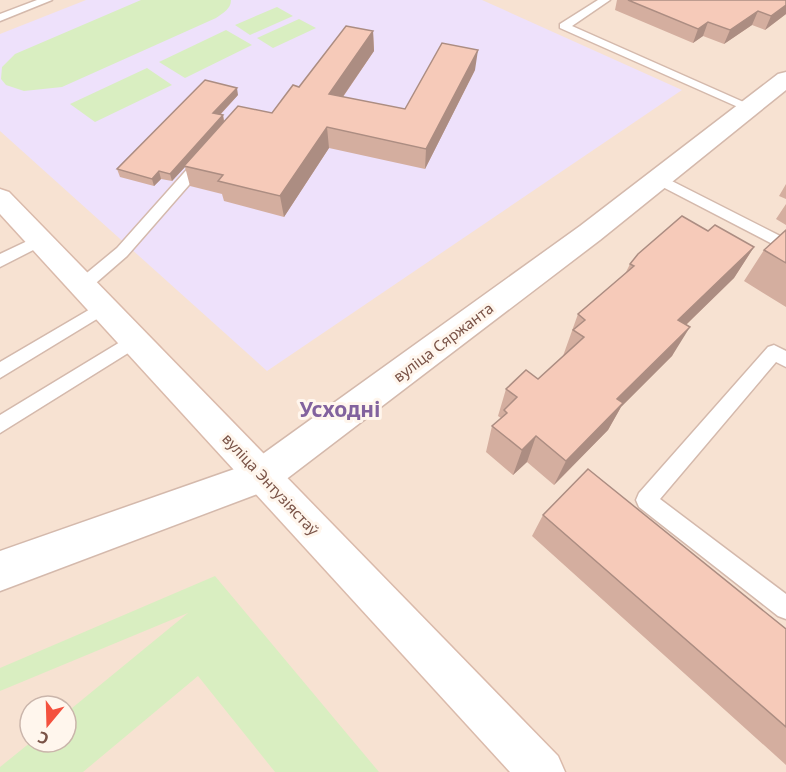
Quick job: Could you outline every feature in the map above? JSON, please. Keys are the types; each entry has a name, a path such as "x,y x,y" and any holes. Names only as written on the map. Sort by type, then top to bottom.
{"street":[{"name":"вуліца Сяржанта","path":"0,571 263,475 660,180 786,79"},
{"name":"вуліца Энтузіястаў","path":"0,198 542,772"}],"lane":[{"path":"2,15 47,0"},
{"path":"605,0 564,26 751,108"},
{"path":"0,371 93,296 122,252 211,150"},
{"path":"660,180 786,246"},
{"path":"0,261 40,240"},
{"path":"0,425 135,340"},
{"path":"786,360 774,352 646,500 786,608"}],"shaded area":[{"path":"0,0 786,0 786,772 0,772"},
{"path":"86,0 482,0 682,90 267,371 0,131 0,34"}],"green space":[{"path":"141,0 231,0 231,3 216,18 62,87 24,91 6,85 1,79 2,67 15,54"},
{"path":"277,7 293,16 250,35 235,25"},
{"path":"299,19 316,28 273,48 257,38"},
{"path":"226,30 252,45 185,78 159,62"},
{"path":"147,68 172,85 95,122 70,104"},
{"path":"215,576 379,772 275,772 198,676 83,772 0,772 0,767 18,752 78,754 78,703 188,613 0,691 0,668"}],"building":[{"path":"628,0 786,0 786,5 771,16 758,11 730,30 708,22 698,29"},
{"path":"346,26 373,31 329,94 405,109 442,43 478,50 426,149 327,127 280,196 218,181 223,175 184,166 238,106 272,113 293,85 299,87"},
{"path":"205,80 237,88 213,113 223,115 170,174 159,171 152,179 117,169"},
{"path":"682,216 708,231 715,225 754,247 678,320 690,327 617,399 623,403 566,461 536,436 522,450 492,426 507,413 504,410 517,397 506,389 526,370 538,379 584,337 573,330 585,320 578,314 634,266 630,264 638,254"},
{"path":"786,230 786,263 764,250"},
{"path":"588,469 786,629 786,727 543,515"}],"district":[{"name":"Усходні","path":"340,409"}]}
